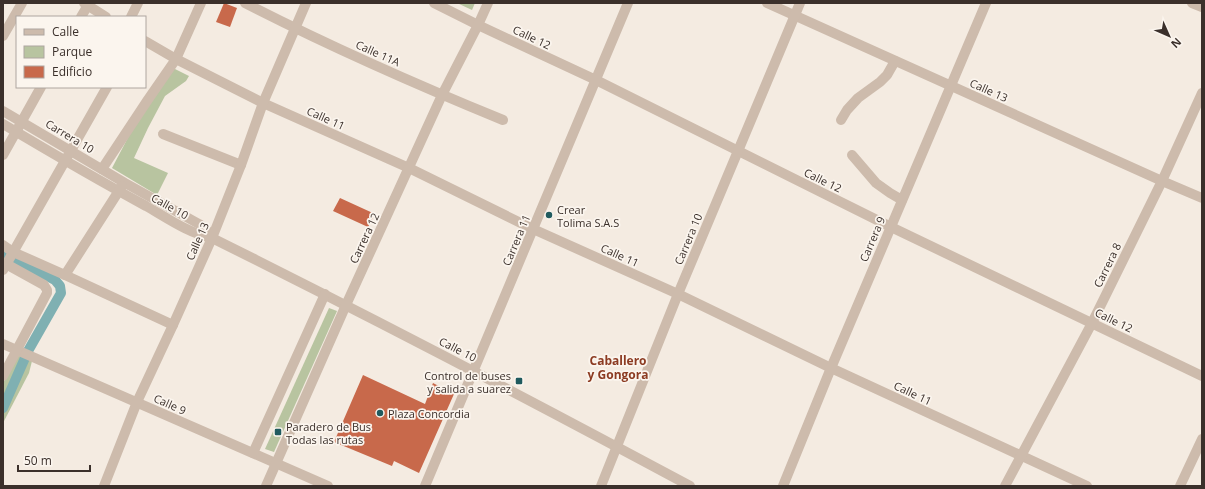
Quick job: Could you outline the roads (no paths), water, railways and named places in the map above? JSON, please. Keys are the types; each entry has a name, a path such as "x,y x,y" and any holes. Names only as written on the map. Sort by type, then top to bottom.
{"street":[{"path":"3,36 22,3"},
{"path":"132,16 138,3"},
{"path":"102,169 176,59 201,3"},
{"name":"Calle 11A","path":"245,3 294,28 442,95 503,120"},
{"name":"Calle 13","path":"104,486 136,402 212,238 241,165 262,103 306,3"},
{"name":"Calle 12","path":"434,3 478,26 596,80 890,227 1202,376"},
{"name":"Carrera 12","path":"266,486 346,305 442,95 478,26 488,3"},
{"name":"Carrera 11","path":"425,486 628,3"},
{"name":"Calle 13","path":"767,3 1202,198"},
{"name":"Carrera 10","path":"601,486 678,294 800,3"},
{"name":"Carrera 9","path":"783,486 830,368 986,3"},
{"path":"1192,3 1202,8"},
{"path":"81,16 86,4 104,16"},
{"name":"Calle 11","path":"146,42 176,59 262,103 409,168 533,229 678,294 830,368 1087,486"},
{"path":"841,120 847,110 858,98 887,75 895,60"},
{"path":"3,155 40,88"},
{"path":"3,376 19,350 47,294 47,290 44,285 5,267 106,88"},
{"name":"Carrera 8","path":"1005,486 1092,323 1162,181 1202,93"},
{"name":"Carrera 10","path":"3,111 124,183"},
{"path":"3,124 119,192"},
{"path":"164,134 241,165"},
{"path":"852,155 876,183 902,200"},
{"path":"65,274 124,183"},
{"name":"Calle 10","path":"124,183 200,235 212,238 325,294 473,370 690,486"},
{"name":"Calle 10","path":"119,192 180,220"},
{"path":"3,245 13,252 65,274 173,325"},
{"path":"253,453 325,294"},
{"name":"Calle 9","path":"3,344 328,486"},
{"path":"1180,486 1202,439"}],"waterway":[{"path":"3,253 55,280 60,286 61,293 28,351 3,408"}],"place":[{"name":"Crear Tolima S.A.S","path":"549,215"},
{"name":"Control de buses y salida a suarez","path":"519,381"},
{"name":"Plaza Concordia","path":"380,413"},
{"name":"Paradero de Bus Todas las rutas","path":"278,432"}],"district":[{"name":"Caballero y Gongora","path":"618,367"}]}
